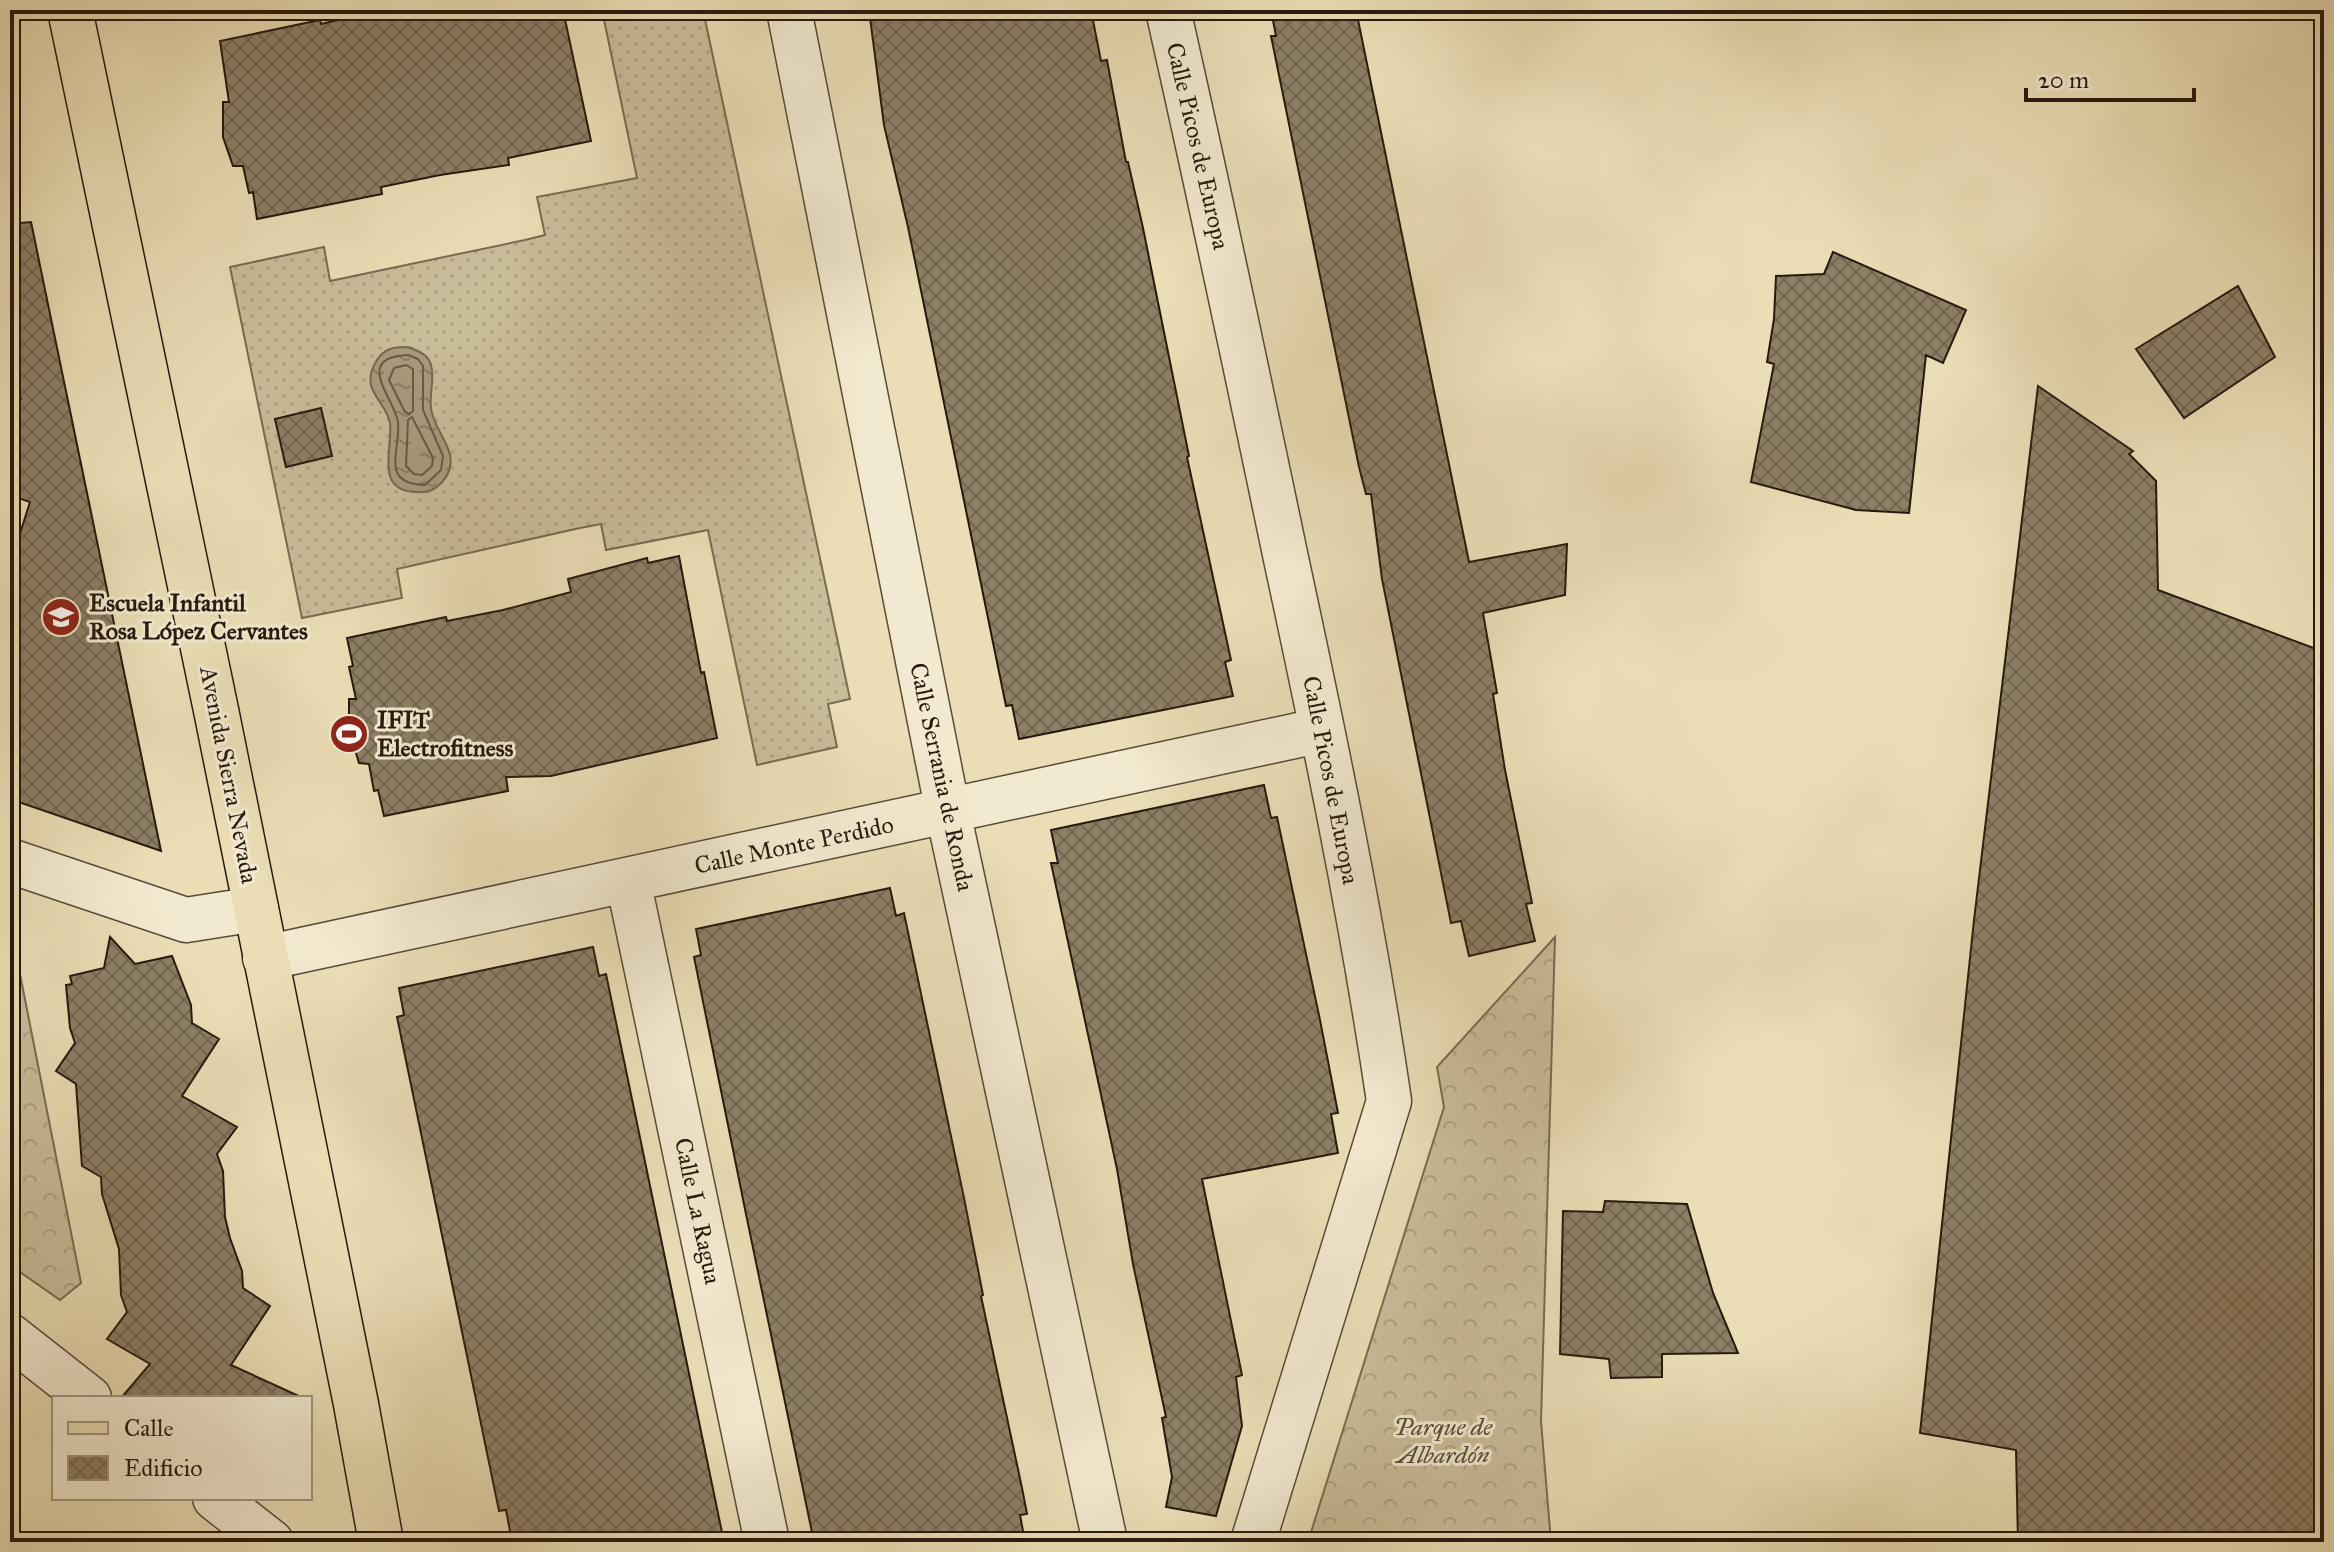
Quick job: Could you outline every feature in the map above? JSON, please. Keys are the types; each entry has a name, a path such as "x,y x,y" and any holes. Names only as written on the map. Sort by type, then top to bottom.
{"main road":[{"name":"Avenida Sierra Nevada","path":"70,10 256,909 381,1542"}],"street":[{"name":"Calle Serrania de Ronda","path":"789,10 948,812 1105,1542"},
{"name":"Calle Picos de Europa","path":"1168,10 1322,730 1380,1036 1389,1101 1253,1542"},
{"name":"Calle Monte Perdido","path":"265,958 1322,730"},
{"path":"10,861 186,920 256,909"},
{"name":"Calle La Ragua","path":"628,880 767,1542"},
{"path":"10,1336 86,1396"},
{"path":"218,1500 271,1542"}],"green space":[{"path":"602,10 703,10 850,699 828,704 837,747 757,765 708,530 606,550 601,524 580,528 397,569 402,598 302,618 230,267 324,247 330,281 525,240 545,235 537,197 637,178"},
{"name":"Parque de Albardón","path":"1555,937 1541,1421 1551,1542 1308,1542 1444,1107 1437,1067"},
{"path":"18,964 81,1283 60,1300 10,1265 10,987"}],"water":[{"path":"408,347 430,361 433,418 450,453 451,462 443,481 434,489 424,492 403,490 390,476 390,423 370,380 382,354 392,348"}],"building":[{"path":"382,10 563,10 591,141 508,158 509,165 381,187 382,194 257,219 253,192 249,193 243,166 233,166 223,137 223,102 229,102 220,41"},
{"path":"869,10 1091,10 1101,61 1107,60 1126,162 1143,228 1187,457 1231,660 1225,662 1233,696 1019,739 1012,705 1006,706 908,227 884,125"},
{"path":"1271,10 1356,10 1469,562 1567,544 1565,595 1483,613 1497,693 1493,694 1505,770 1532,903 1526,904 1535,941 1469,956 1461,921 1451,923 1382,579 1371,494 1366,494 1359,467 1271,36 1276,36"},
{"name":"Escuela Infantil Rosa López Cervantes","path":"31,222 161,851 10,799 10,565 30,502 10,495 10,412 21,399 10,369 10,224"},
{"path":"1833,252 1966,310 1943,363 1926,355 1909,513 1856,510 1751,482 1774,364 1767,362 1774,319 1776,276 1824,274"},
{"path":"2238,286 2275,357 2184,418 2136,349"},
{"path":"2038,386 2133,451 2129,454 2156,481 2158,590 2319,650 2324,813 2324,1542 2018,1542 2016,1450 1920,1433 1974,920"},
{"path":"321,408 332,456 286,467 275,419"},
{"path":"679,556 717,738 551,776 506,777 508,791 384,816 378,790 374,791 369,764 359,763 349,730 349,699 356,699 347,638 446,617 447,621 503,610 571,592 568,579 647,558 648,563"},
{"path":"1264,785 1271,818 1277,817 1320,1020 1338,1113 1331,1114 1338,1153 1202,1179 1242,1375 1236,1377 1242,1426 1216,1516 1166,1507 1172,1477 1162,1418 1166,1417 1133,1264 1117,1169 1051,863 1058,863 1051,830"},
{"path":"890,888 896,916 904,913 964,1198 981,1296 1027,1514 1020,1515 1025,1542 814,1542 746,1214 694,957 701,955 696,929"},
{"path":"110,937 135,964 172,956 191,1005 192,1023 219,1039 182,1096 237,1127 217,1154 223,1171 225,1217 242,1271 243,1288 270,1306 231,1365 299,1396 123,1396 150,1364 107,1339 127,1312 121,1295 119,1249 102,1194 101,1177 82,1166 76,1084 56,1071 75,1043 70,1028 66,985 72,984 70,976 104,968"},
{"path":"593,947 599,976 606,974 724,1542 512,1542 506,1510 499,1511 397,1017 404,1015 399,988"},
{"path":"1605,1201 1687,1204 1713,1293 1738,1353 1662,1354 1662,1377 1611,1378 1609,1359 1560,1354 1563,1211 1603,1212"}],"place":[{"name":"Escuela Infantil Rosa López Cervantes","path":"61,617"},
{"name":"IFIT Electrofitness","path":"349,734"}]}
